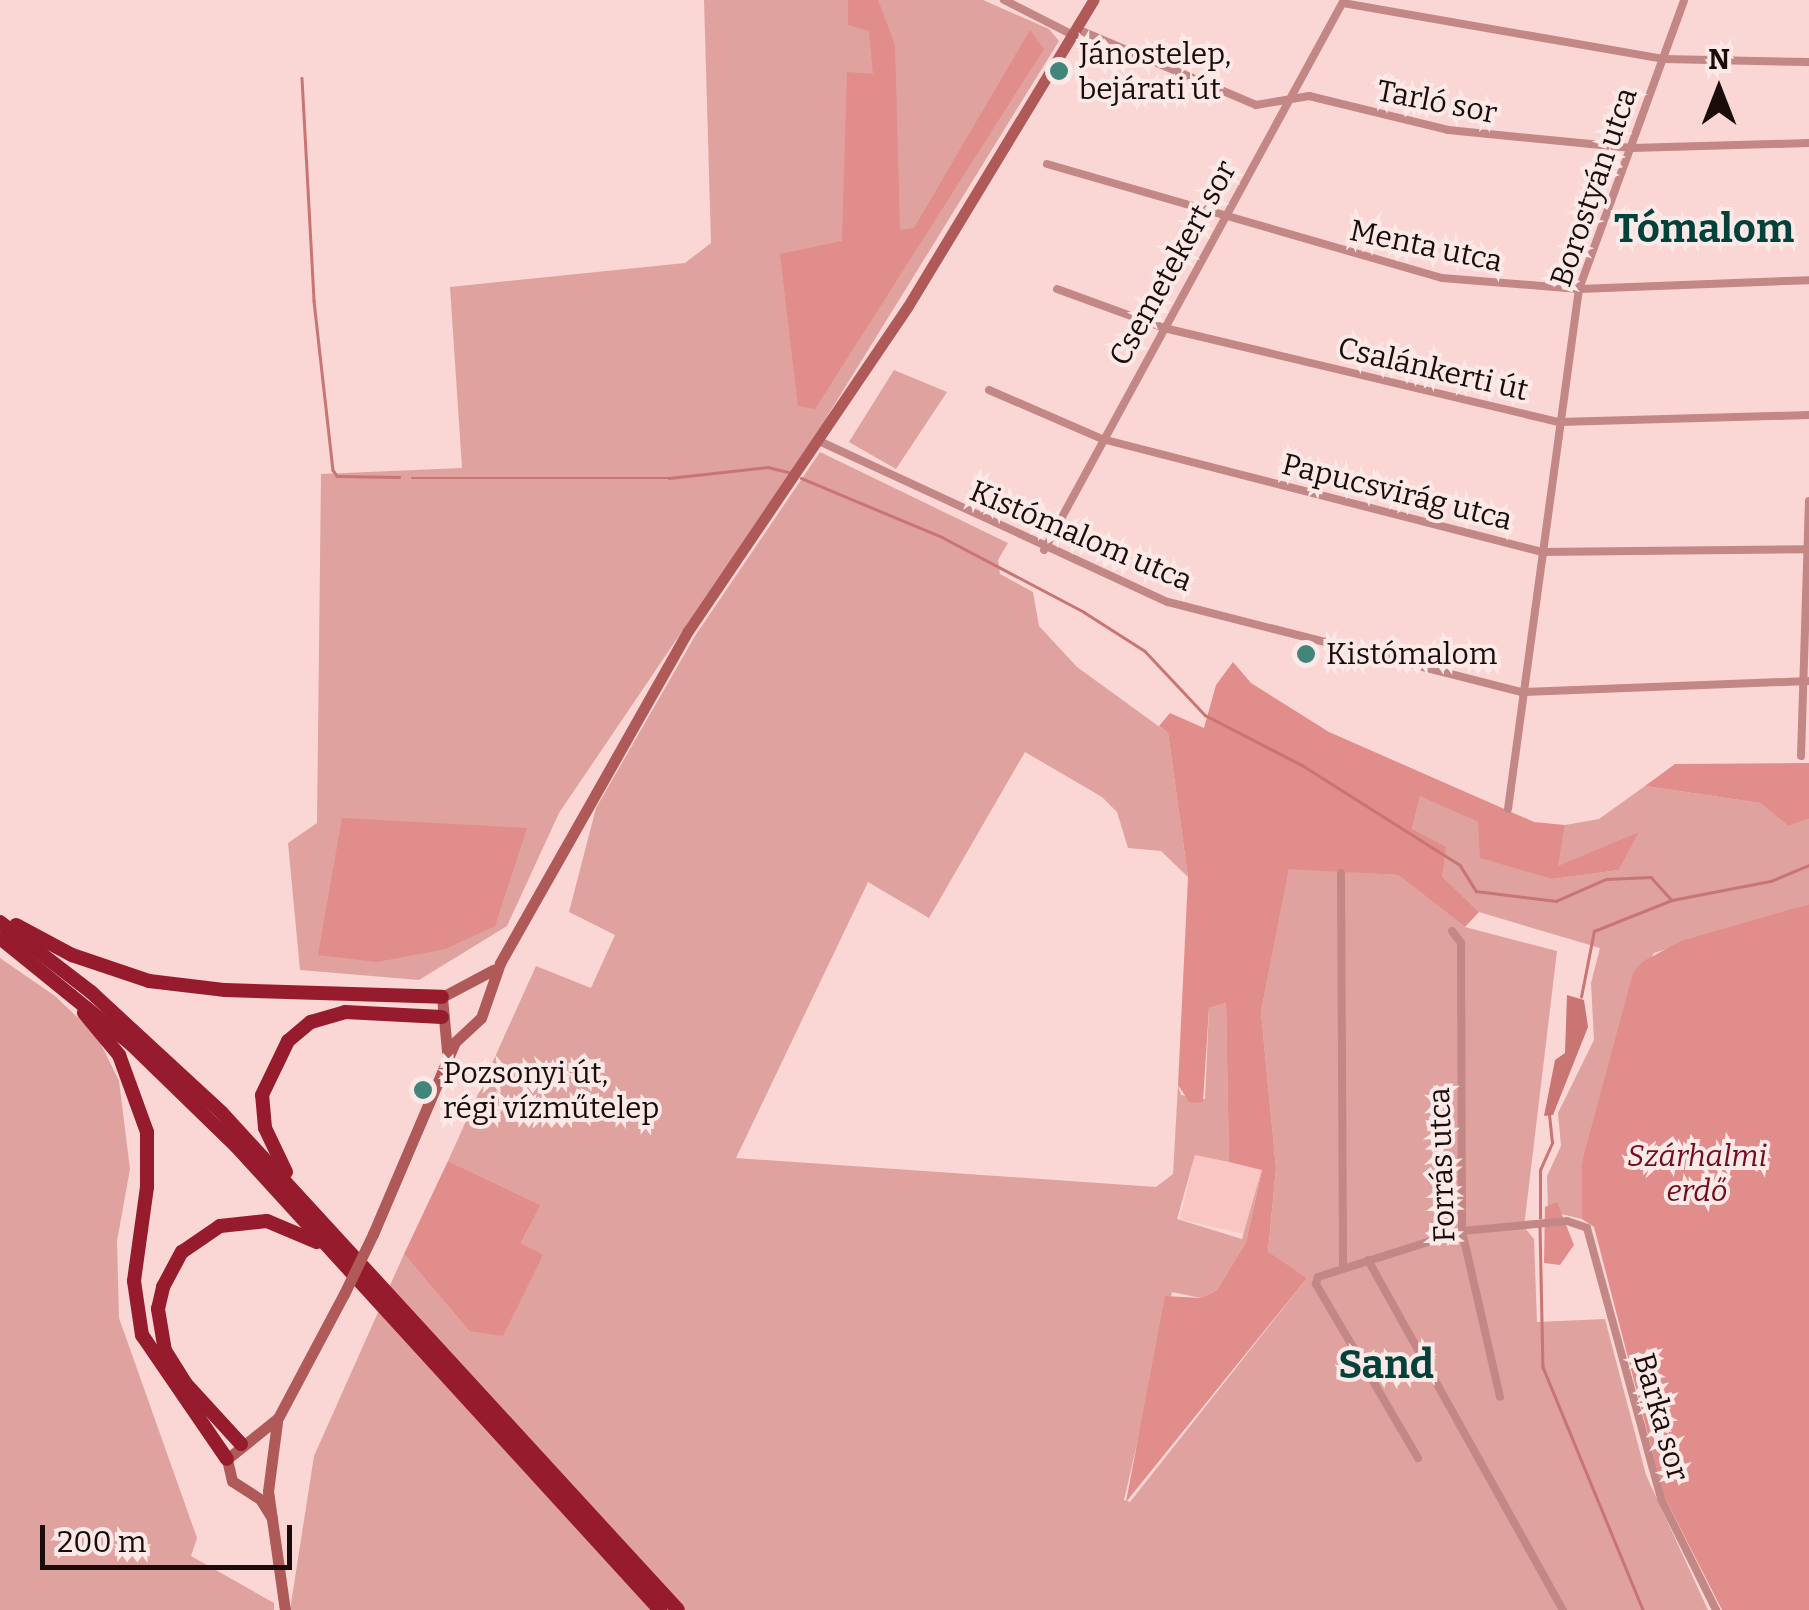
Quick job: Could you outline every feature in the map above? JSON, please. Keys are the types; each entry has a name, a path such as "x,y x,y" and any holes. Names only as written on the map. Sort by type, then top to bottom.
{"highway":[{"path":"0,919 72,955 148,981 224,990 442,997"},
{"path":"0,919 168,1061 299,1195 678,1610"},
{"path":"0,938 176,1085 336,1254 660,1610"},
{"path":"57,982 119,1055 142,1106 147,1188 134,1280 142,1336 226,1458"},
{"path":"299,1195 270,1143 262,1112 266,1078 288,1041 311,1022 345,1012 444,1020"},
{"path":"245,1444 186,1384 165,1351 158,1308 171,1267 204,1234 236,1222 286,1226 336,1254"}],"main road":[{"path":"285,1610 269,1467 278,1418 373,1234 446,1060 465,1030 481,1018 483,1003 500,963 688,630 819,441 1094,0"},
{"path":"446,1060 442,997 500,963"},
{"path":"466,986 483,1003"},
{"path":"444,1020 465,1030"},
{"path":"272,1518 248,1488 232,1481 226,1458 278,1418"},
{"path":"245,1444 269,1467"},
{"path":"248,1488 269,1467"}],"street":[{"name":"Tarló sor","path":"1004,0 1256,104 1308,96 1448,130 1632,148 1809,143"},
{"name":"Borostyán utca","path":"1508,809 1579,289 1684,0"},
{"path":"1343,1 1662,59 1809,62"},
{"name":"Csemetekert sor","path":"1044,550 1343,1"},
{"name":"Menta utca","path":"1047,164 1442,278 1579,289 1809,280"},
{"name":"Csalánkerti út","path":"1056,289 1164,328 1559,422 1809,415"},
{"name":"Papucsvirág utca","path":"988,390 1102,439 1541,552 1808,549"},
{"name":"Kistómalom utca","path":"819,441 1044,550 1168,602 1522,692 1805,681"},
{"path":"1801,756 1809,502"},
{"path":"1341,873 1344,1267"},
{"name":"Forrás utca","path":"1452,931 1461,943 1462,1231 1500,1396"},
{"name":"Barka sor","path":"1462,1231 1567,1221 1587,1228 1660,1498 1716,1610"},
{"path":"1418,1458 1315,1281 1344,1267 1462,1231"},
{"path":"1368,1260 1562,1610"}],"shaded area":[{"path":"704,0 983,0 1049,29 1059,41 823,423 559,813 507,926 419,980 300,970 288,843 317,823 321,474 462,468 450,287 685,263 711,243"},
{"path":"894,370 947,392 896,469 849,442"},
{"path":"820,452 1008,543 998,560 1000,574 1033,592 1039,626 1077,667 1168,733 1188,877 1161,851 1128,848 1117,812 1102,797 1025,752 929,918 868,882 736,1158 1156,1187 1173,1174 1178,1085 1181,1095 1205,1099 1209,1008 1226,1003 1229,1162 1195,1155 1177,1219 1242,1239 1262,1169 1246,1242 1217,1290 1201,1298 1172,1292 1124,1500 1130,1502 1307,1278 1268,1253 1276,1168 1261,1012 1289,868 1398,875 1465,927 1557,951 1524,1227 1534,1239 1537,1322 1605,1319 1646,1475 1708,1610 290,1610 314,1456 404,1254 469,1331 543,1256 521,1243 541,1205 448,1161 536,966 591,988 615,935 569,912 596,808 695,636"},
{"path":"1645,786 1760,803 1788,826 1809,819 1809,904 1654,953 1626,999 1609,1083 1582,1162 1582,1219 1548,1211 1547,1176 1561,1146 1558,1113 1594,1040 1591,983 1600,948 1479,912 1442,876 1412,829 1420,795 1478,822 1553,879 1619,870 1638,833 1557,867 1565,825 1599,819"},
{"path":"0,958 55,996 97,1036 119,1081 130,1169 117,1241 119,1318 197,1538 191,1556 274,1603 274,1610 0,1610"},
{"path":"1567,995 1584,1000 1588,1027 1553,1115 1544,1116 1555,1060 1565,1053"},
{"path":"1195,1154 1262,1170 1247,1235 1180,1219"}],"green space":[{"path":"848,0 878,0 895,45 900,230 914,228 1030,30 1044,49 815,409 798,406 780,254 842,241 847,72 873,74 869,31 848,25"},
{"path":"1233,662 1251,683 1329,732 1534,822 1565,825 1558,866 1639,832 1619,870 1553,879 1480,858 1478,822 1420,796 1412,829 1446,847 1442,876 1479,912 1465,927 1398,875 1289,869 1261,1012 1276,1168 1268,1252 1307,1278 1126,1502 1165,1296 1201,1298 1217,1290 1246,1242 1262,1170 1229,1162 1226,1003 1209,1008 1203,1102 1190,1103 1178,1085 1188,877 1168,733 1159,726 1170,713 1204,728 1216,685"},
{"path":"1809,763 1809,819 1788,826 1760,803 1645,786 1675,764"},
{"path":"342,818 527,828 495,926 445,949 377,962 318,955"},
{"name":"Szárhalmi erdő","path":"1809,904 1809,1610 1722,1610 1664,1496 1594,1227 1582,1219 1582,1162 1633,973 1642,962 1681,941"},
{"path":"448,1161 541,1205 521,1243 543,1255 503,1336 469,1331 404,1254"},
{"path":"1557,1202 1574,1245 1560,1265 1544,1263 1545,1207"}],"waterway":[{"path":"302,78 314,301 333,470 337,476 399,477"},
{"path":"412,478 669,478 768,467 788,472"},
{"path":"801,478 942,537 1084,612 1145,651 1205,715 1302,765 1460,865 1476,891 1556,901 1606,879 1651,877 1672,900"},
{"path":"1581,997 1594,931 1672,900 1771,881 1809,865"},
{"path":"1540,1218 1540,1170 1552,1143 1549,1115"},
{"path":"1540,1226 1543,1367 1643,1610"}],"place":[{"name":"Jánostelep, bejárati út","path":"1059,71"},
{"name":"Kistómalom","path":"1306,654"},
{"name":"Pozsonyi út, régi vízműtelep","path":"423,1090"}],"district":[{"name":"Tómalom","path":"1704,229"},
{"name":"Sand","path":"1386,1365"}]}
